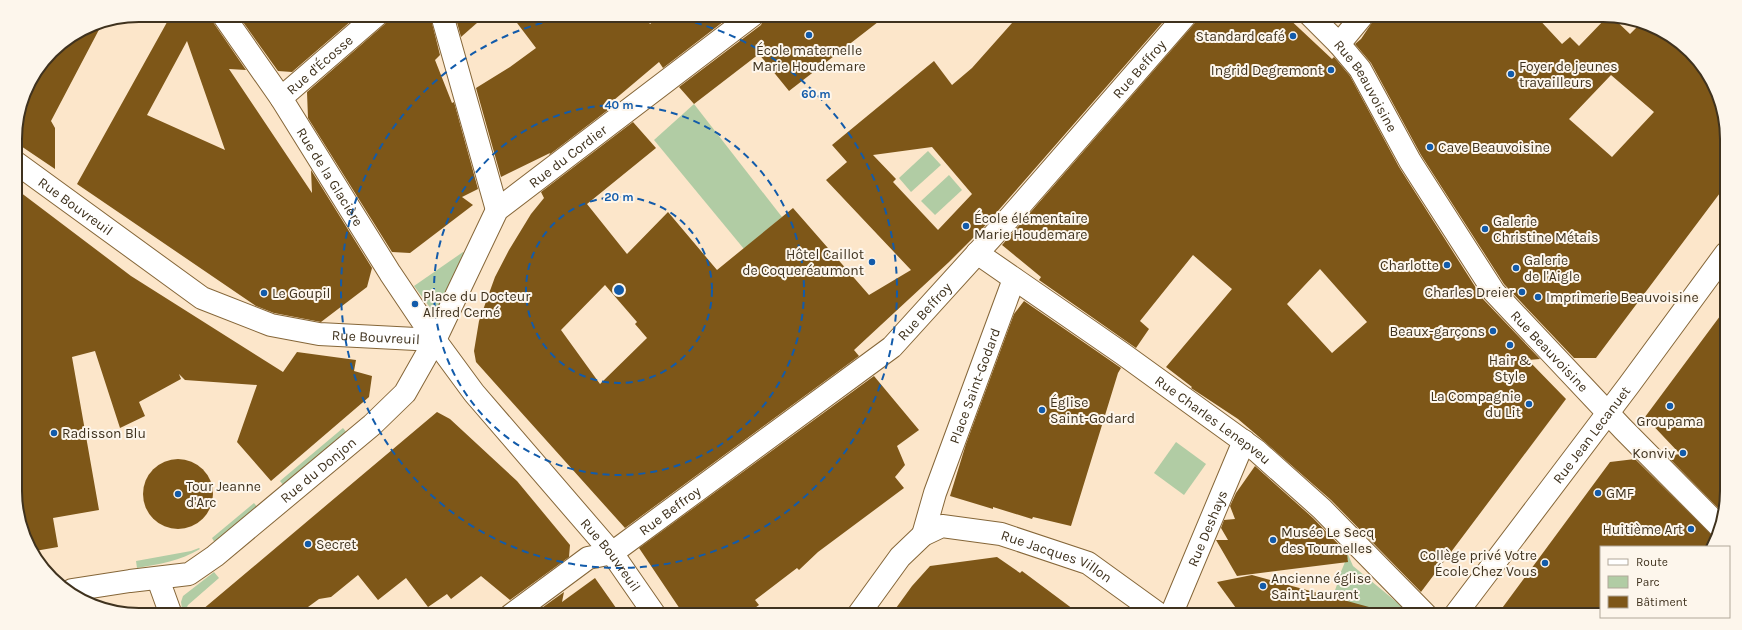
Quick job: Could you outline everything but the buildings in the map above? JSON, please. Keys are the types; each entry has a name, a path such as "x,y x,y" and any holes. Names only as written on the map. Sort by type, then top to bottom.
{"street":[{"name":"Rue de la Glacière","path":"228,22 281,98 390,273 435,340"},
{"name":"Rue d'Écosse","path":"281,98 369,22"},
{"path":"435,340 497,210 444,22"},
{"name":"Rue du Cordier","path":"497,210 744,22"},
{"name":"Rue Beffroy","path":"612,552 892,347 977,253 1180,22"},
{"name":"Rue Beauvoisine","path":"1317,22 1339,44 1360,69 1410,161 1494,292 1608,413 1716,522"},
{"path":"1339,44 1357,22"},
{"name":"Rue Bouvreuil","path":"22,166 202,298 271,325 319,334 435,340 474,393 612,552 649,608"},
{"name":"Rue Charles Lenepveu","path":"977,253 1244,441 1322,509 1419,608"},
{"name":"Rue Jean Lecanuet","path":"1460,608 1608,413 1720,261"},
{"name":"Place Saint-Godard","path":"922,535 935,493 1014,279"},
{"name":"Rue du Donjon","path":"76,589 188,574 215,556 372,425 405,393 435,340"},
{"name":"Rue Deshays","path":"1174,608 1244,441"},
{"name":"Rue Jacques Villon","path":"922,535 942,526 1001,534 1088,563 1150,608"},
{"path":"863,608 900,556 922,535"},
{"path":"520,608 588,558 612,552"},
{"path":"158,579 168,608"}],"green space":[{"path":"694,104 782,217 744,249 654,140"},
{"path":"928,151 941,165 911,192 899,178"},
{"path":"949,175 962,190 935,215 921,201"},
{"path":"463,252 466,254 440,312 434,313 414,286"},
{"path":"343,428 347,433 284,486 280,481"},
{"path":"1176,442 1206,464 1184,495 1154,473"},
{"path":"254,503 258,508 215,543 212,538"},
{"path":"1343,543 1353,566 1404,608 1329,608 1338,582 1341,583 1342,580 1338,579 1345,562 1348,561 1348,559 1345,559 1341,545"},
{"path":"200,549 177,559 137,568 136,561 191,551"},
{"path":"214,572 219,578 186,608 182,608 181,602 183,596"}],"place":[{"name":"École maternelle Marie Houdemare","path":"809,35"},
{"name":"Standard café","path":"1293,36"},
{"name":"Ingrid Degremont","path":"1331,70"},
{"name":"Foyer de jeunes travailleurs","path":"1511,74"},
{"name":"Cave Beauvoisine","path":"1430,147"},
{"name":"École élémentaire Marie Houdemare","path":"966,226"},
{"name":"Galerie Christine Métais","path":"1485,229"},
{"name":"Hôtel Caillot de Coqueréaumont","path":"872,262"},
{"name":"Charlotte","path":"1447,265"},
{"name":"Galerie de l'Aigle","path":"1516,268"},
{"name":"Charles Dreier","path":"1522,292"},
{"name":"Le Goupil","path":"264,293"},
{"name":"Imprimerie Beauvoisine","path":"1538,297"},
{"name":"Place du Docteur Alfred Cerné","path":"415,304"},
{"name":"Beaux-garçons","path":"1493,331"},
{"name":"Hair & Style","path":"1510,345"},
{"name":"La Compagnie du Lit","path":"1529,404"},
{"name":"Groupama","path":"1670,406"},
{"name":"Église Saint-Godard","path":"1042,410"},
{"name":"Radisson Blu","path":"54,433"},
{"name":"Konviv","path":"1683,453"},
{"name":"GMF","path":"1598,493"},
{"name":"Tour Jeanne d'Arc","path":"178,494"},
{"name":"Huitième Art","path":"1691,529"},
{"name":"Musée Le Secq des Tournelles","path":"1273,540"},
{"name":"Secret","path":"308,544"},
{"name":"Collège privé Votre École Chez Vous","path":"1545,563"},
{"name":"Ancienne église Saint-Laurent","path":"1263,586"}]}
